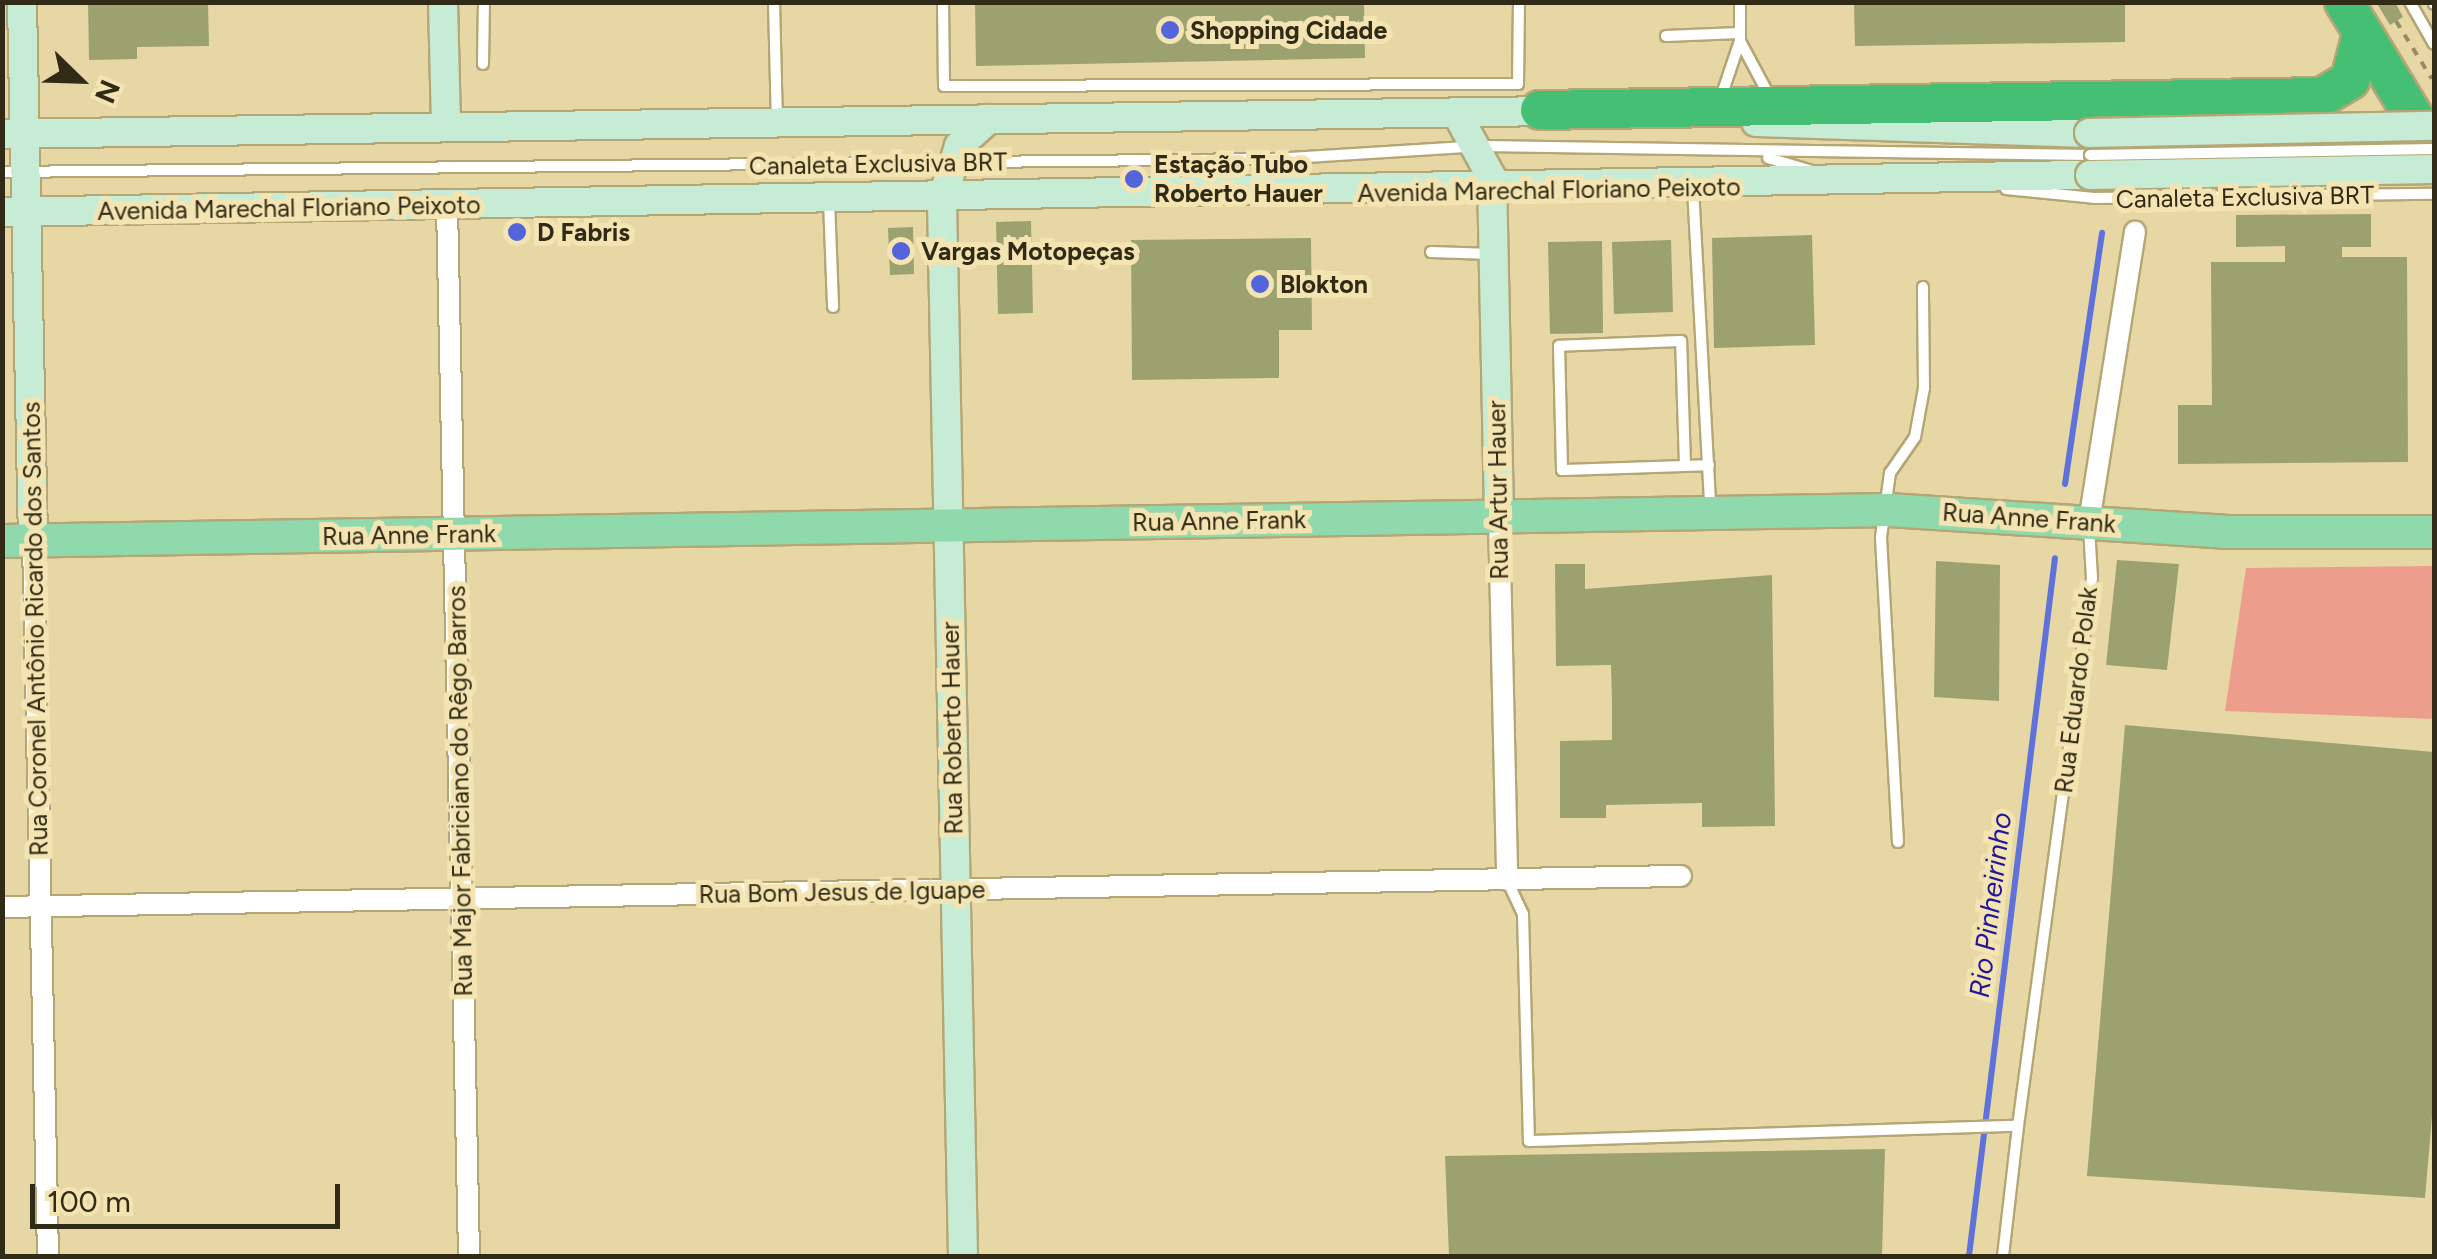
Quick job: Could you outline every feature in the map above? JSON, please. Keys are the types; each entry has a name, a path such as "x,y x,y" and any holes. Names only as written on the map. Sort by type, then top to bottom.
{"highway":[{"path":"1540,110 2322,97 2350,80 2367,19"},
{"path":"2367,19 2434,150"}],"main road":[{"name":"Rua Anne Frank","path":"18,541 1889,510 2089,522 2434,532"}],"street":[{"name":"Rua Coronel Antônio Ricardo dos Santos","path":"22,2 14,133 18,541 40,907 48,1256"},
{"path":"443,2 446,127"},
{"path":"1957,102 2020,132"},
{"name":"Avenida Marechal Floriano Peixoto","path":"14,133 1540,110 2020,132 2090,155 2434,170"},
{"name":"Rua Artur Hauer","path":"1456,112 1482,146 1492,191 1506,880"},
{"path":"949,164 989,119"},
{"name":"Avenida Marechal Floriano Peixoto","path":"14,212 1862,186 1965,184 1996,174 2049,184 2090,155 2434,126"},
{"name":"Rua Roberto Hauer","path":"949,164 942,198 963,1256"},
{"name":"Rua Major Fabriciano do Rêgo Barros","path":"448,206 469,1256"},
{"name":"Rua Eduardo Polak","path":"2089,522 2134,232"},
{"name":"Rua Bom Jesus de Iguape","path":"2,908 1681,876"}],"lane":[{"path":"483,64 484,2"},
{"path":"774,2 777,122"},
{"path":"944,2 944,86 1518,84 1519,2"},
{"path":"1719,107 1739,37 1740,2"},
{"path":"2410,2 2434,44"},
{"path":"1666,36 1739,37"},
{"path":"1739,37 1774,106"},
{"name":"Canaleta Exclusiva BRT","path":"14,171 949,164 1482,146 1939,157 2434,150"},
{"name":"Canaleta Exclusiva BRT","path":"1752,153 1862,186"},
{"name":"Canaleta Exclusiva BRT","path":"1939,157 1996,174"},
{"name":"Canaleta Exclusiva BRT","path":"1965,184 2434,194"},
{"path":"1693,188 1711,513"},
{"path":"829,200 833,308"},
{"path":"1432,252 1493,254"},
{"path":"1898,842 1881,537 1889,510 1890,473 1915,437 1924,388 1923,287"},
{"path":"1685,465 1681,340 1559,346 1562,470 1709,465"},
{"name":"Rua Eduardo Polak","path":"2003,1256 2092,578 2089,522"},
{"path":"1506,880 1523,914 1528,1141 2018,1126"}],"path":[{"path":"2367,19 2433,79"}],"shaded area":[{"path":"2434,566 2434,719 2225,711 2246,568"}],"building":[{"path":"88,2 208,2 209,46 137,47 137,59 89,60"},
{"name":"Shopping Cidade","path":"975,2 1364,2 1365,58 976,66"},
{"path":"1854,2 2125,2 2125,42 1855,46"},
{"path":"2376,2 2395,2 2403,17 2390,25"},
{"path":"2371,214 2371,247 2342,247 2342,257 2407,257 2408,462 2178,464 2178,405 2212,405 2211,262 2285,262 2285,246 2236,247 2236,215"},
{"path":"1031,221 1033,313 998,314 996,222"},
{"name":"Vargas Motopeças","path":"913,227 914,274 890,275 888,228"},
{"path":"1812,235 1815,345 1714,348 1712,238"},
{"path":"1311,238 1312,330 1279,330 1279,378 1132,380 1131,240"},
{"path":"1671,240 1673,312 1614,314 1612,242"},
{"path":"1602,241 1603,333 1550,334 1548,242"},
{"path":"2117,560 2179,564 2167,670 2106,665"},
{"path":"1936,561 2000,565 1999,701 1934,697"},
{"path":"1555,564 1585,564 1585,589 1772,575 1775,826 1702,827 1702,803 1606,805 1606,818 1560,818 1560,741 1612,740 1612,703 1611,665 1556,666"},
{"path":"2125,725 2434,752 2434,1093 2425,1198 2087,1176"},
{"path":"1885,1149 1882,1256 1449,1256 1445,1156"}],"waterway":[{"name":"Rio Pinheirinho","path":"2065,484 2102,233"},
{"name":"Rio Pinheirinho","path":"1969,1256 2055,558"}],"place":[{"name":"Shopping Cidade","path":"1170,30"},
{"name":"Estação Tubo Roberto Hauer","path":"1134,179"},
{"name":"D Fabris","path":"517,232"},
{"name":"Vargas Motopeças","path":"901,251"},
{"name":"Blokton","path":"1260,284"}]}
